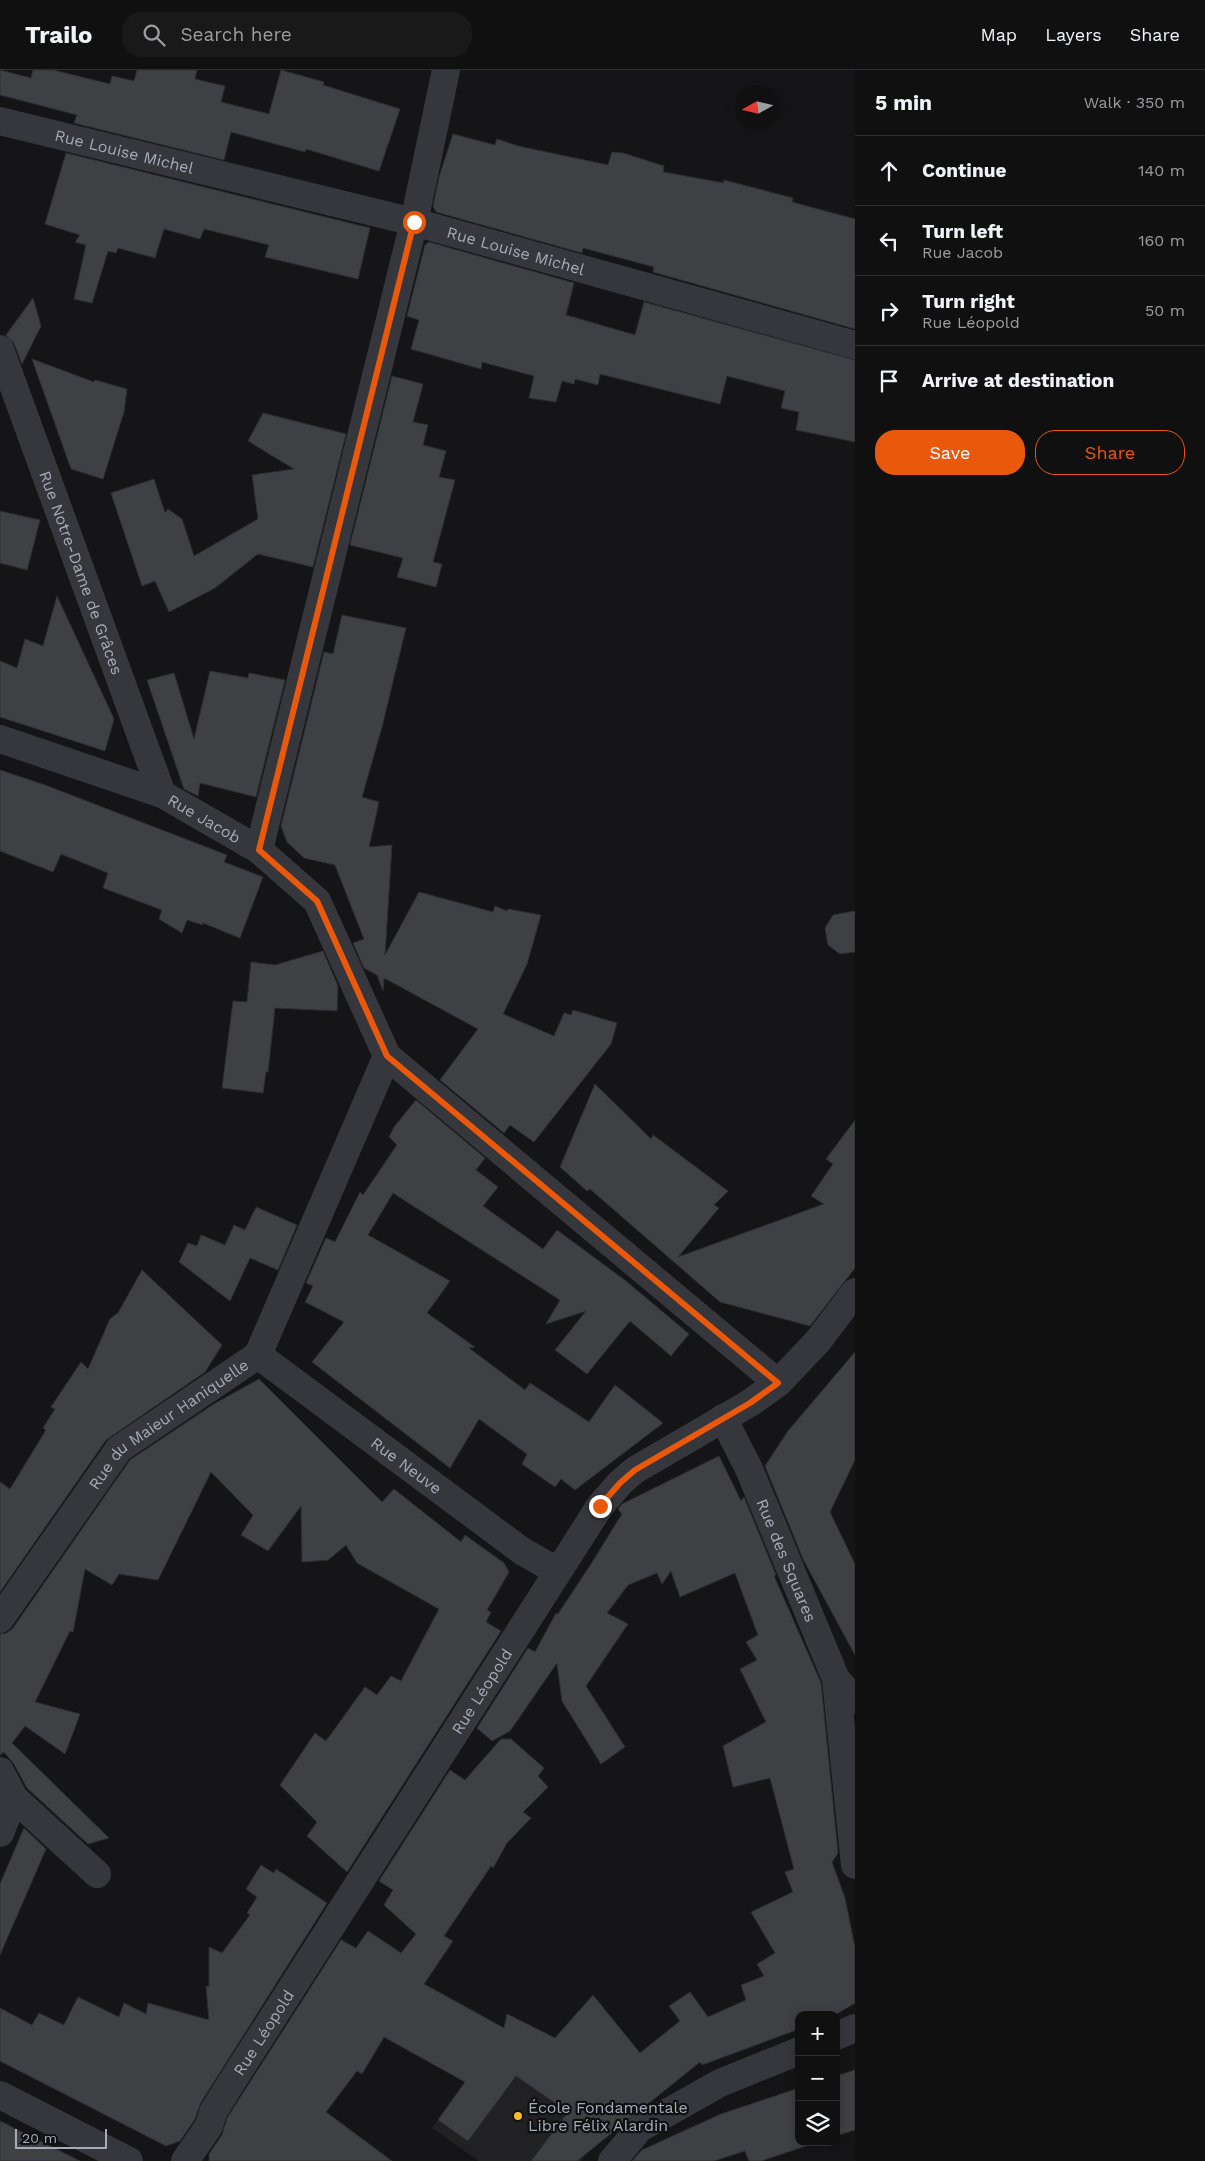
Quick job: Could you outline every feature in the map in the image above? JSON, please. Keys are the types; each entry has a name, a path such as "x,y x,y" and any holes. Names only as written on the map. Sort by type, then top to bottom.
{"street":[{"path":"259,850 414,222 446,70"},
{"name":"Rue Louise Michel","path":"0,121 414,222 855,345"},
{"name":"Rue Notre-Dame de Grâces","path":"0,349 162,794"},
{"name":"Rue Jacob","path":"0,739 162,794 259,850 317,901 387,1056 778,1383"},
{"name":"Rue du Maieur Haniquelle","path":"0,1619 119,1449 258,1355 387,1056"},
{"name":"Rue Léopold","path":"185,2161 209,2126 213,2112 233,2080 594,1514 628,1475 778,1383 818,1341 855,1292"},
{"name":"Rue Neuve","path":"258,1355 522,1551 557,1571"},
{"name":"Rue des Squares","path":"723,1418 749,1469 836,1680 855,1700"},
{"path":"836,1680 854,1850"},
{"path":"0,1771 14,1798 97,1874"},
{"path":"0,1833 14,1798"},
{"path":"840,2034 855,2028"},
{"path":"612,2161 640,2128 720,2083 795,2053"},
{"path":"0,2095 128,2161"}],"shaded area":[{"name":"École Fondamentale Libre Félix Alardin","path":"526,2062 604,2128 581,2161 479,2161 432,2128 463,2085"}],"building":[{"path":"0,70 31,78 33,70 53,70 110,84 112,76 134,81 137,70 197,70 195,79 225,86 221,102 269,114 281,70 324,82 323,85 400,109 379,171 306,149 305,152 231,132 224,160 74,123 77,115 0,95"},
{"path":"453,134 495,145 497,139 518,146 608,165 612,152 623,153 664,166 663,172 724,183 724,180 793,198 792,202 855,219 855,329 653,272 654,267 583,248 582,253 436,212 433,206 439,177"},
{"path":"66,153 370,228 358,279 265,257 269,245 204,229 200,239 164,229 155,258 118,248 116,253 108,251 92,303 74,299 86,245 75,242 80,235 45,224"},
{"path":"429,242 574,283 566,315 635,335 644,302 855,360 855,442 796,430 799,412 781,408 785,391 727,376 720,404 600,374 598,385 575,379 574,384 562,381 556,402 529,398 534,376 482,362 481,369 411,349 419,320 407,316 425,245"},
{"path":"33,298 41,326 22,364 14,343 6,335"},
{"path":"32,359 94,382 95,380 127,389 124,412 103,479 71,469"},
{"path":"392,376 423,384 413,422 428,425 423,445 446,451 439,477 455,480 433,562 442,564 436,587 397,577 403,558 350,545"},
{"path":"263,413 346,434 313,567 258,554 215,588 169,612 155,581 142,586 111,493 154,479 165,513 168,509 182,519 194,556 258,519 252,475 294,469 248,441"},
{"path":"0,511 40,520 27,570 0,563"},
{"path":"57,596 114,719 105,751 0,717 0,661 17,668 25,639 43,646"},
{"path":"342,615 406,628 382,727 362,797 379,802 369,847 392,845 385,955 419,892 493,912 495,906 507,911 508,909 541,915 527,964 503,1014 554,1036 564,1013 571,1015 573,1010 617,1023 611,1044 534,1142 510,1125 504,1133 440,1080 478,1029 384,978 383,991 377,975 364,968 353,943 364,939 335,865 304,858 287,842 281,826 324,652 333,654"},
{"path":"210,671 248,678 249,673 285,680 256,797 200,783 198,796 184,789 147,680 174,673 194,739"},
{"path":"0,770 45,785 227,855 224,862 263,877 240,938 203,923 203,925 187,920 182,933 159,919 162,910 103,888 108,873 61,854 53,872 0,851"},
{"path":"855,911 855,952 840,954 828,945 825,928 833,915"},
{"path":"323,951 338,986 337,1011 275,1008 268,1072 266,1072 263,1093 222,1088 233,1001 247,1002 251,962 275,965"},
{"path":"595,1084 651,1139 653,1135 728,1191 714,1205 719,1208 678,1257 824,1204 811,1196 833,1164 826,1159 855,1120 855,1268 810,1326 720,1302 590,1189 587,1191 560,1167"},
{"path":"416,1100 485,1158 476,1170 498,1187 483,1206 543,1249 557,1230 626,1281 689,1334 671,1356 630,1321 587,1374 555,1350 586,1311 546,1324 560,1300 393,1193 368,1235 450,1281 427,1313 475,1347 469,1348 525,1390 530,1383 589,1422 615,1385 663,1423 575,1490 561,1479 555,1487 522,1464 527,1454 479,1419 450,1468 312,1362 344,1322 305,1302 313,1286 306,1283 326,1238 335,1242 360,1192 363,1195 397,1145 389,1137 394,1127"},
{"path":"256,1207 297,1225 278,1270 250,1258 230,1301 179,1262 188,1243 197,1246 201,1235 225,1245 234,1225 245,1230"},
{"path":"142,1270 222,1345 205,1372 106,1440 0,1592 0,1482 10,1489 46,1430 43,1428 55,1409 51,1407 81,1362 88,1369 110,1319 118,1313"},
{"path":"855,1352 855,1460 830,1512 855,1564 855,1655 804,1561 765,1466 788,1431"},
{"path":"259,1379 382,1502 394,1489 461,1542 465,1535 504,1563 509,1572 487,1610 491,1612 486,1622 501,1631 347,1872 307,1836 317,1822 280,1785 315,1733 326,1741 365,1687 377,1695 391,1676 401,1681 439,1609 357,1563 346,1545 328,1560 302,1562 301,1506 268,1551 241,1535 253,1515 211,1472 158,1580 119,1574 112,1585 85,1569 73,1632 70,1631 35,1702 80,1714 65,1754 25,1726 12,1743 109,1838 88,1844 27,1788 14,1764 4,1752 0,1755 0,1634 7,1633 13,1628 130,1460 214,1404"},
{"path":"719,1456 741,1501 744,1497 776,1575 774,1576 821,1683 838,1853 832,1862 845,1898 855,1948 855,2003 840,2012 795,2011 795,2030 702,2065 700,2062 577,2161 531,2161 568,2112 516,2076 468,2141 438,2120 465,2082 384,2037 362,2074 357,2071 326,2112 392,2161 209,2161 209,2154 222,2135 227,2118 341,1940 356,1948 368,1931 401,1953 416,1934 384,1905 393,1890 379,1881 450,1770 465,1780 501,1739 511,1739 544,1768 538,1776 548,1787 523,1812 531,1818 507,1843 493,1868 491,1866 444,1936 453,1941 424,1984 504,2028 507,2014 555,2038 593,1995 640,2053 680,2021 669,2006 690,1992 708,2017 746,2000 741,1985 764,1976 757,1964 775,1953 751,1912 793,1892 785,1872 794,1869 770,1778 733,1787 723,1746 766,1722 740,1669 757,1660 746,1642 758,1635 735,1573 680,1597 671,1571 662,1584 657,1573 628,1585 607,1613 628,1624 586,1686 625,1747 601,1764 562,1701 557,1663 510,1731 492,1741 477,1728 528,1648 535,1652 556,1613 558,1614 622,1514 618,1509 622,1504"},
{"path":"24,1828 46,1849 0,1955 0,1884"},
{"path":"261,1865 274,1873 276,1869 327,1903 200,2104 195,2119 180,2141 166,2146 0,2061 0,2008 32,2025 39,2013 64,2025 78,1997 119,2017 124,2003 146,2014 148,2003 209,2020 206,1986 209,1987 209,1947 222,1953 250,1915 247,1913 257,1897 246,1889"},
{"path":"855,2070 855,2130 840,2135 840,2101 840,2075"},
{"path":"795,2089 795,2146 806,2146 761,2161 749,2161 745,2151 714,2161 632,2161 642,2150 721,2114"},
{"path":"0,2121 80,2161 0,2161"}],"place":[{"name":"École Fondamentale Libre Félix Alardin","path":"518,2116"}],"route":[{"path":"414,222 259,850 317,901 387,1056 778,1383 750,1403 681,1441 635,1470 620,1483 600,1506"}]}
